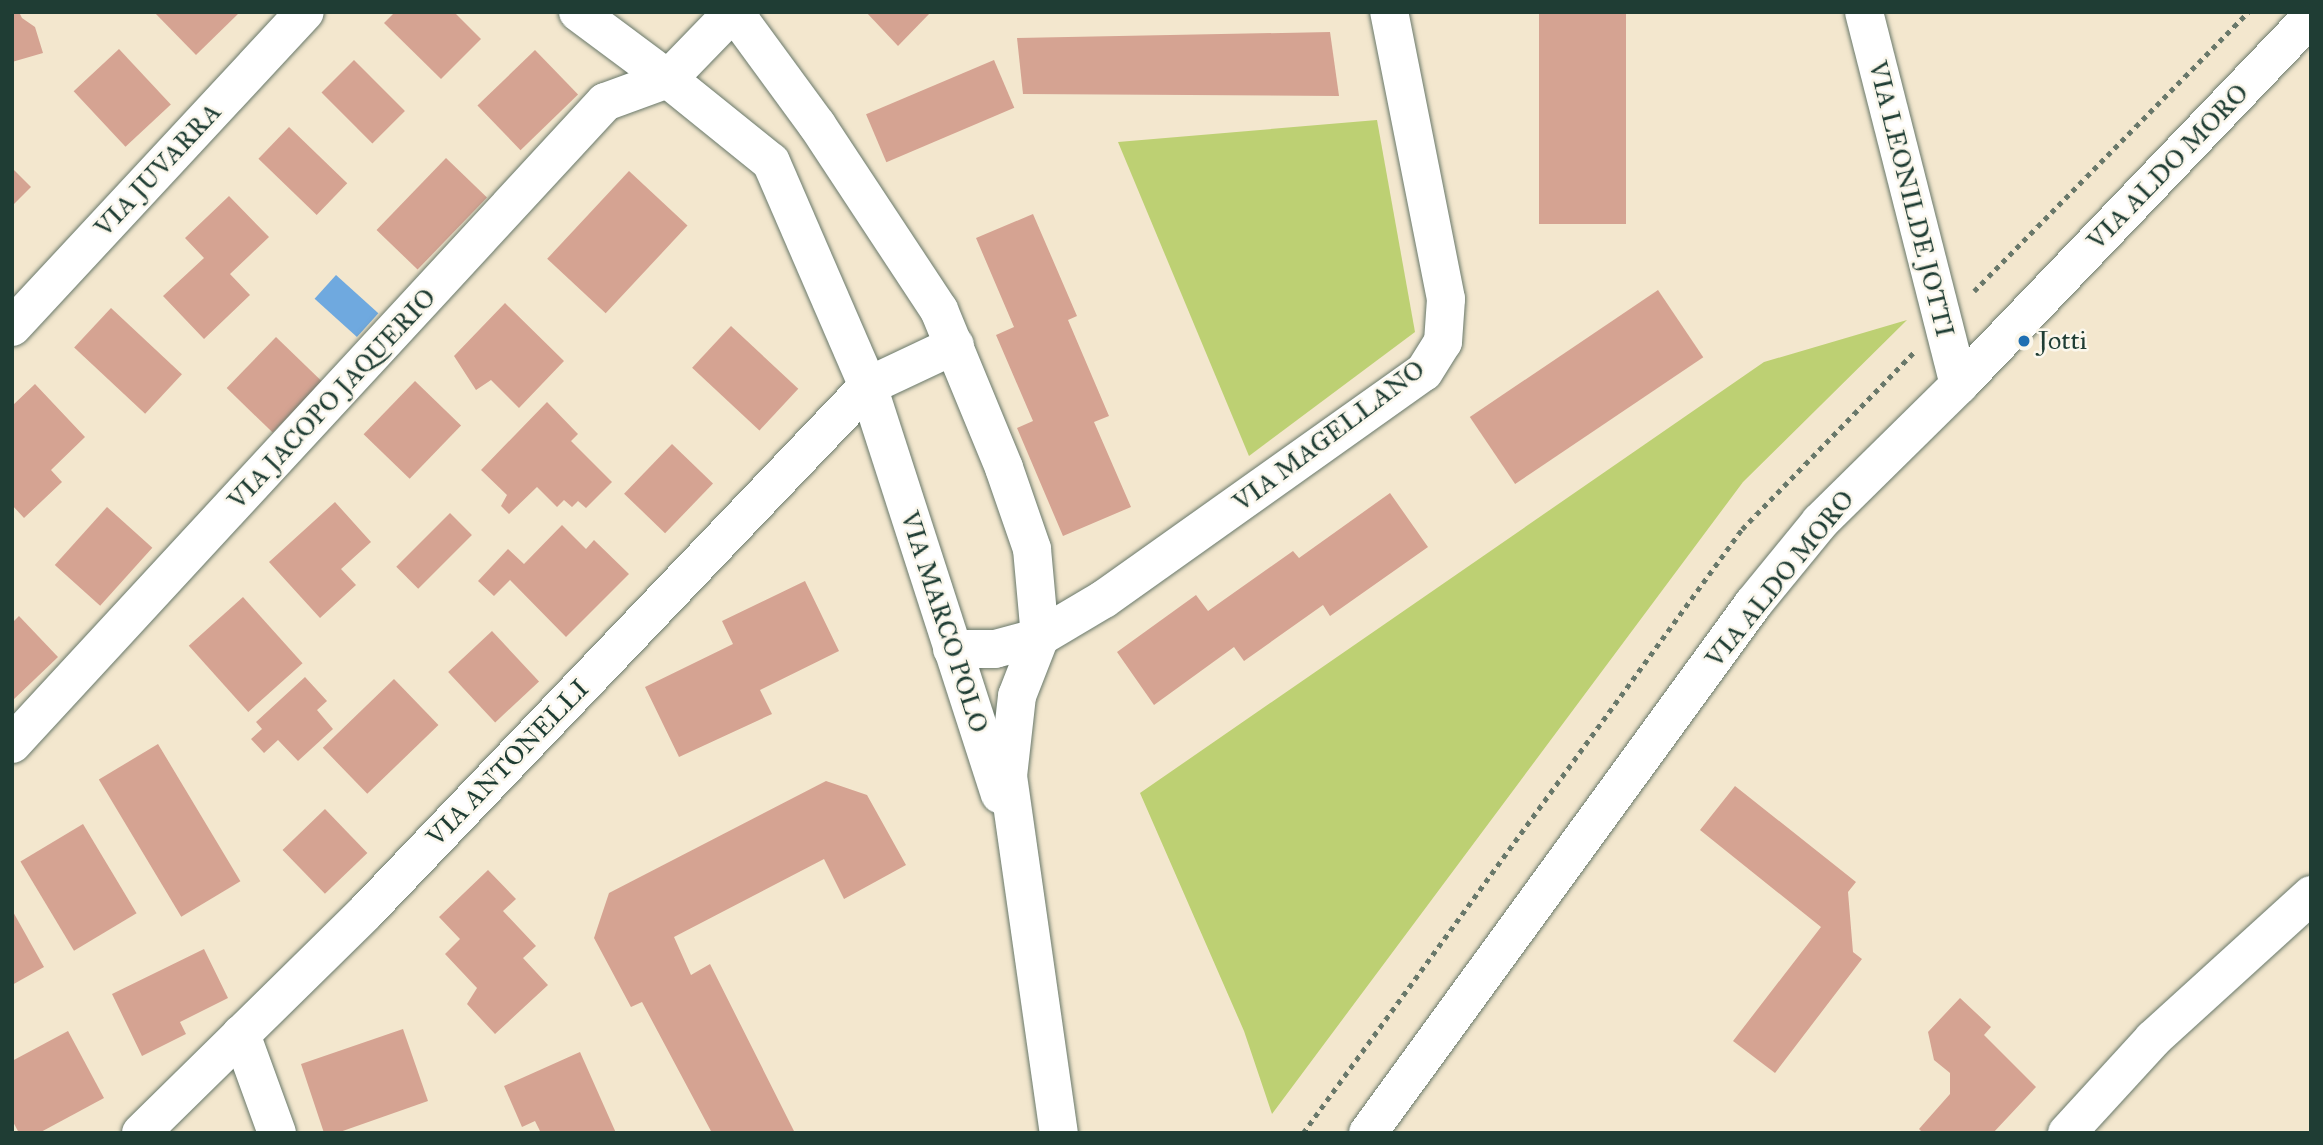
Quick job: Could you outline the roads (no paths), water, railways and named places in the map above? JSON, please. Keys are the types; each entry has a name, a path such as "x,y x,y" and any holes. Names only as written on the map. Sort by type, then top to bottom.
{"street":[{"name":"VIA JUVARRA","path":"12,327 304,12"},
{"name":"VIA MARCO POLO","path":"578,12 668,79 771,162 868,386 1021,858"},
{"name":"VIA MAGELLANO","path":"952,649 995,649 1040,637 1104,599 1424,372 1443,342 1446,299 1390,12"},
{"name":"VIA LEONILDE JOTTI","path":"1864,12 1959,385"},
{"name":"VIA MARCO POLO","path":"732,13 743,23 817,125 939,310 1004,468 1032,549 1040,637 1017,696 1008,776 1059,1133"},
{"path":"668,79 732,13"},
{"name":"VIA ALDO MORO","path":"1368,1133 1753,604 1820,522 1959,385 2311,17"},
{"name":"VIA JACOPO JAQUERIO","path":"12,744 605,102 668,79"},
{"path":"868,386 955,345"},
{"name":"VIA ANTONELLI","path":"141,1133 364,914 868,386"},
{"path":"2067,1133 2153,1039 2311,895"},
{"path":"242,1034 277,1133"}],"water":[{"path":"336,275 378,313 357,337 315,299"}],"place":[{"name":"Jotti","path":"2024,341"}]}
